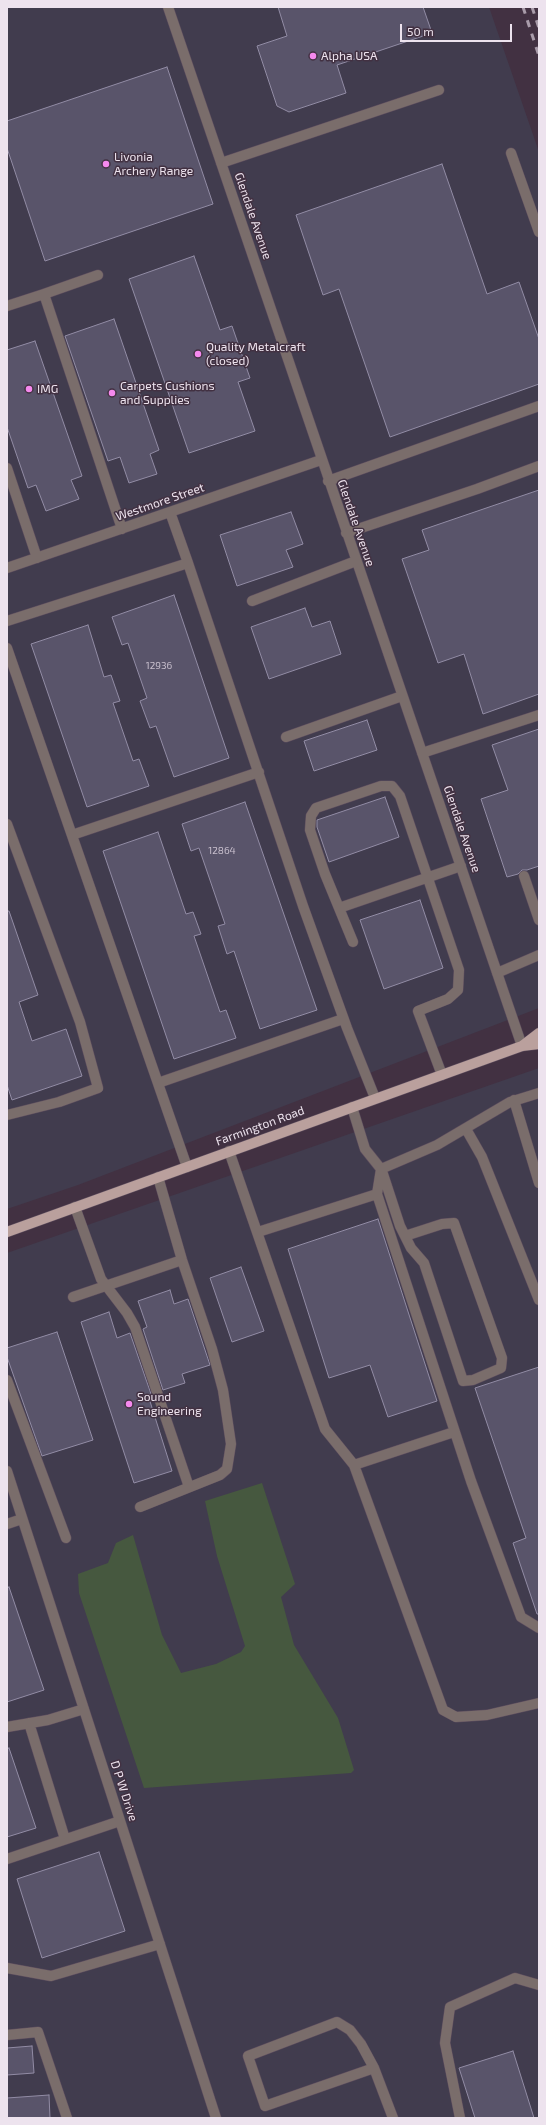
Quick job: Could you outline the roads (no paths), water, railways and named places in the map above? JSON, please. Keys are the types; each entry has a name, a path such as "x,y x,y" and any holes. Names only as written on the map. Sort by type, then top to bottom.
{"main road":[{"name":"Farmington Road","path":"522,1046 539,1033"},
{"name":"Farmington Road","path":"7,1232 522,1046 539,1044"}],"street":[{"name":"Glendale Avenue","path":"168,7 222,163 328,481 522,1046"},
{"path":"222,163 439,90"},
{"path":"511,153 539,232"},
{"path":"7,306 98,274"},
{"path":"44,294 122,529"},
{"path":"328,481 539,406"},
{"name":"Westmore Street","path":"7,568 321,460"},
{"path":"346,533 477,489 539,466"},
{"path":"7,468 37,558"},
{"path":"170,512 303,906 343,1019 375,1098"},
{"path":"252,601 356,561"},
{"path":"7,621 188,562"},
{"path":"7,648 187,1166"},
{"path":"286,737 402,696"},
{"path":"422,753 539,714"},
{"path":"72,835 259,772"},
{"path":"353,942 310,830 311,816 316,808 380,786 392,786 400,796 459,970 458,990 448,999 418,1010 442,1075"},
{"path":"7,824 80,1022 98,1088 59,1102 7,1115"},
{"path":"339,908 461,866"},
{"path":"524,876 539,920"},
{"path":"498,973 539,955"},
{"path":"158,1083 343,1019"},
{"path":"381,1169 438,1145 514,1100 539,1093"},
{"path":"514,1100 539,1183"},
{"path":"352,1107 366,1149 381,1169 400,1226 405,1236 411,1248 424,1263 463,1381 473,1380 501,1368 502,1358 454,1223 442,1224 405,1236"},
{"path":"466,1129 482,1157 539,1300"},
{"path":"229,1151 325,1429 354,1465 443,1710 456,1716 486,1715 539,1703"},
{"path":"381,1169 377,1194 454,1432 521,1617 539,1628"},
{"path":"140,1507 220,1475 227,1469 231,1444 223,1390 212,1349 182,1260 158,1177"},
{"path":"258,1232 377,1194"},
{"path":"75,1207 105,1286 127,1312 135,1327 189,1487"},
{"path":"73,1297 182,1260"},
{"path":"7,1380 66,1538"},
{"path":"354,1465 454,1432"},
{"name":"D P W Drive","path":"7,1471 216,2118"},
{"path":"7,1524 22,1519"},
{"path":"7,1727 48,1720 84,1709"},
{"path":"28,1723 65,1840"},
{"path":"7,1859 120,1822"},
{"path":"7,1968 51,1976 160,1944"},
{"path":"460,2118 445,2043 450,2007 515,1978 539,1985"},
{"path":"374,2068 264,2106 248,2056 337,2022 350,2030 374,2068 393,2118"},
{"path":"7,2035 38,2032 67,2118"}],"railway":[{"path":"523,7 539,56"},
{"path":"532,7 539,28"}],"place":[{"name":"Alpha USA","path":"313,56"},
{"name":"Livonia Archery Range","path":"106,164"},
{"name":"Quality Metalcraft (closed)","path":"198,354"},
{"name":"IMG","path":"29,389"},
{"name":"Carpets Cushions and Supplies","path":"112,393"},
{"name":"Sound Engineering","path":"129,1404"}]}
